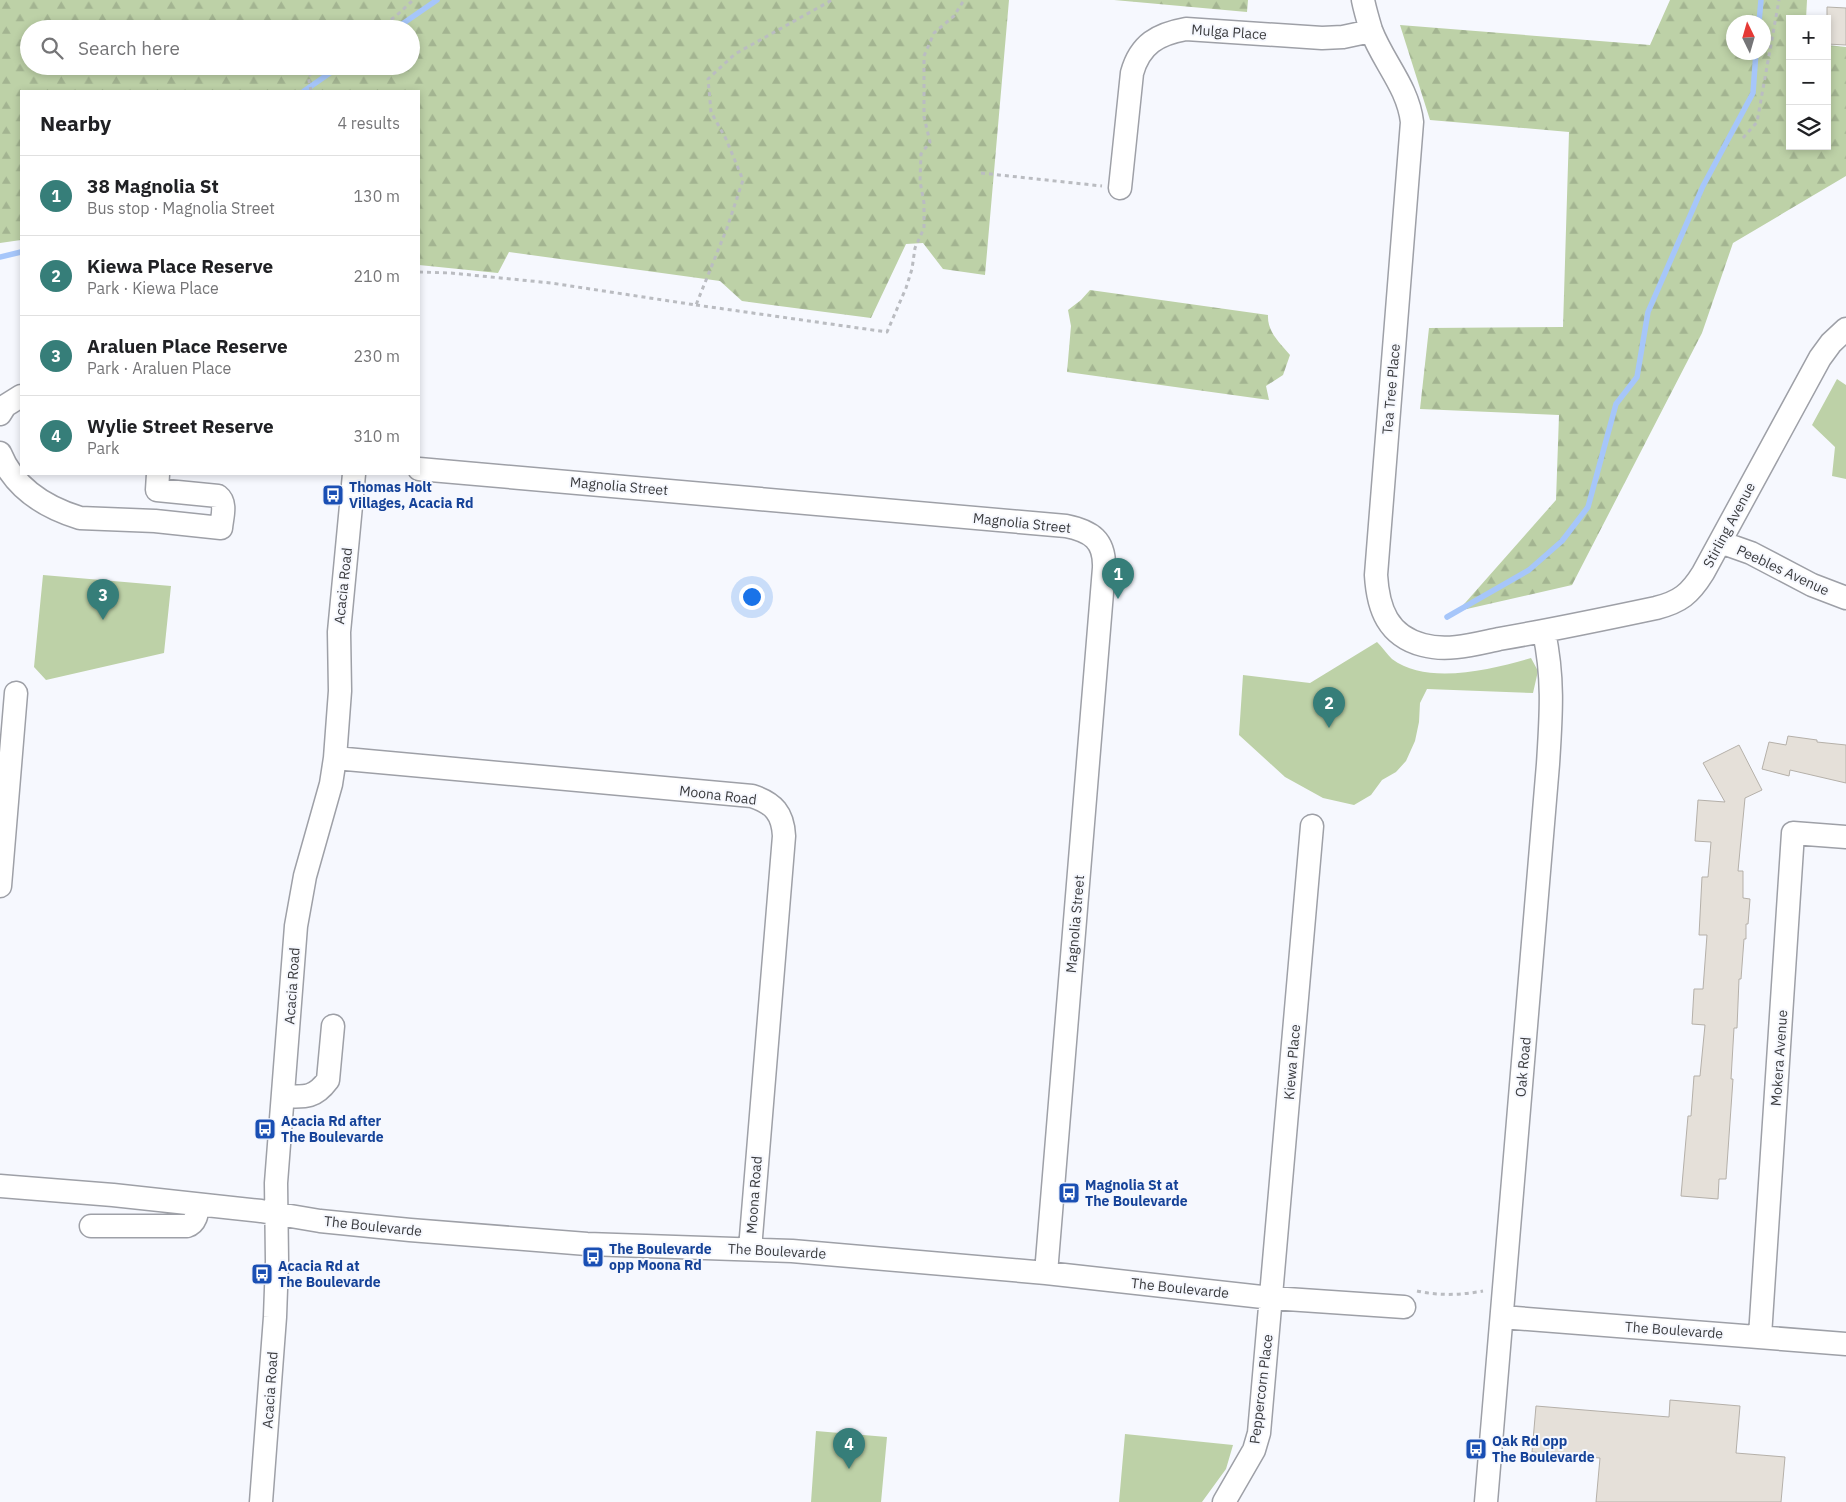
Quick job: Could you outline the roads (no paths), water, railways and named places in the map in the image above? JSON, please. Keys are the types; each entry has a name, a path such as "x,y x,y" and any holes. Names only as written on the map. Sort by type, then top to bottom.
{"street":[{"name":"Tea Tree Place","path":"1363,0 1371,31 1403,89 1412,122 1377,564 1377,585 1381,609 1394,629 1403,636 1436,648 1544,632"},
{"name":"Mulga Place","path":"1120,188 1132,73 1138,55 1151,42 1165,34 1186,29 1322,38 1343,37 1371,31"},
{"name":"Stirling Avenue","path":"1544,632 1673,604 1695,586 1820,358 1831,343 1846,329"},
{"path":"0,414 5,406 20,397"},
{"path":"0,453 10,473 29,494 43,504 80,518 155,521 221,528 223,503 218,496 157,482 155,521"},
{"name":"Magnolia Street","path":"420,469 1066,526 1081,529 1098,542 1103,552 1104,568 1046,1273"},
{"name":"Acacia Road","path":"261,1502 278,1261 276,1183 298,909 304,876 331,784 335,758 340,691 338,632 354,475"},
{"name":"Peebles Avenue","path":"1720,542 1751,553 1812,585 1846,598"},
{"name":"Oak Road","path":"1486,1502 1534,938 1552,701 1552,680 1544,632"},
{"path":"0,886 16,693"},
{"name":"Moona Road","path":"335,758 752,796 763,800 773,807 784,825 784,836 750,1249"},
{"name":"Kiewa Place","path":"1272,1298 1312,826"},
{"name":"Mokera Avenue","path":"1760,1336 1794,833 1846,837"},
{"path":"282,1096 307,1097 316,1093 328,1080 333,1026"},
{"name":"The Boulevarde","path":"0,1186 113,1195 320,1221 514,1238 587,1244 750,1249 1046,1273 1272,1298 1404,1307"},
{"path":"90,1226 187,1226 191,1225 194,1221 198,1205"},
{"name":"Peppercorn Place","path":"1224,1502 1254,1450 1258,1433 1272,1298"},
{"name":"The Boulevarde","path":"1502,1317 1846,1344"}],"waterway":[{"path":"408,20 437,0"},
{"path":"1760,15 1761,0"},
{"path":"1447,617 1529,570 1562,541 1588,507 1616,404 1637,377 1648,312 1703,186 1753,93 1755,60"},
{"path":"305,90 327,75"},
{"path":"0,257 20,252"}],"place":[{"name":"Thomas Holt Villages, Acacia Rd","path":"333,495"},
{"name":"38 Magnolia St","path":"1118,599"},
{"name":"Araluen Place Reserve","path":"103,620"},
{"name":"Kiewa Place Reserve","path":"1329,728"},
{"name":"Acacia Rd after The Boulevarde","path":"265,1129"},
{"name":"Magnolia St at The Boulevarde","path":"1069,1193"},
{"name":"The Boulevarde opp Moona Rd","path":"593,1257"},
{"name":"Acacia Rd at The Boulevarde","path":"262,1274"},
{"name":"Oak Rd opp The Boulevarde","path":"1476,1449"},
{"name":"Wylie Street Reserve","path":"849,1469"}]}
